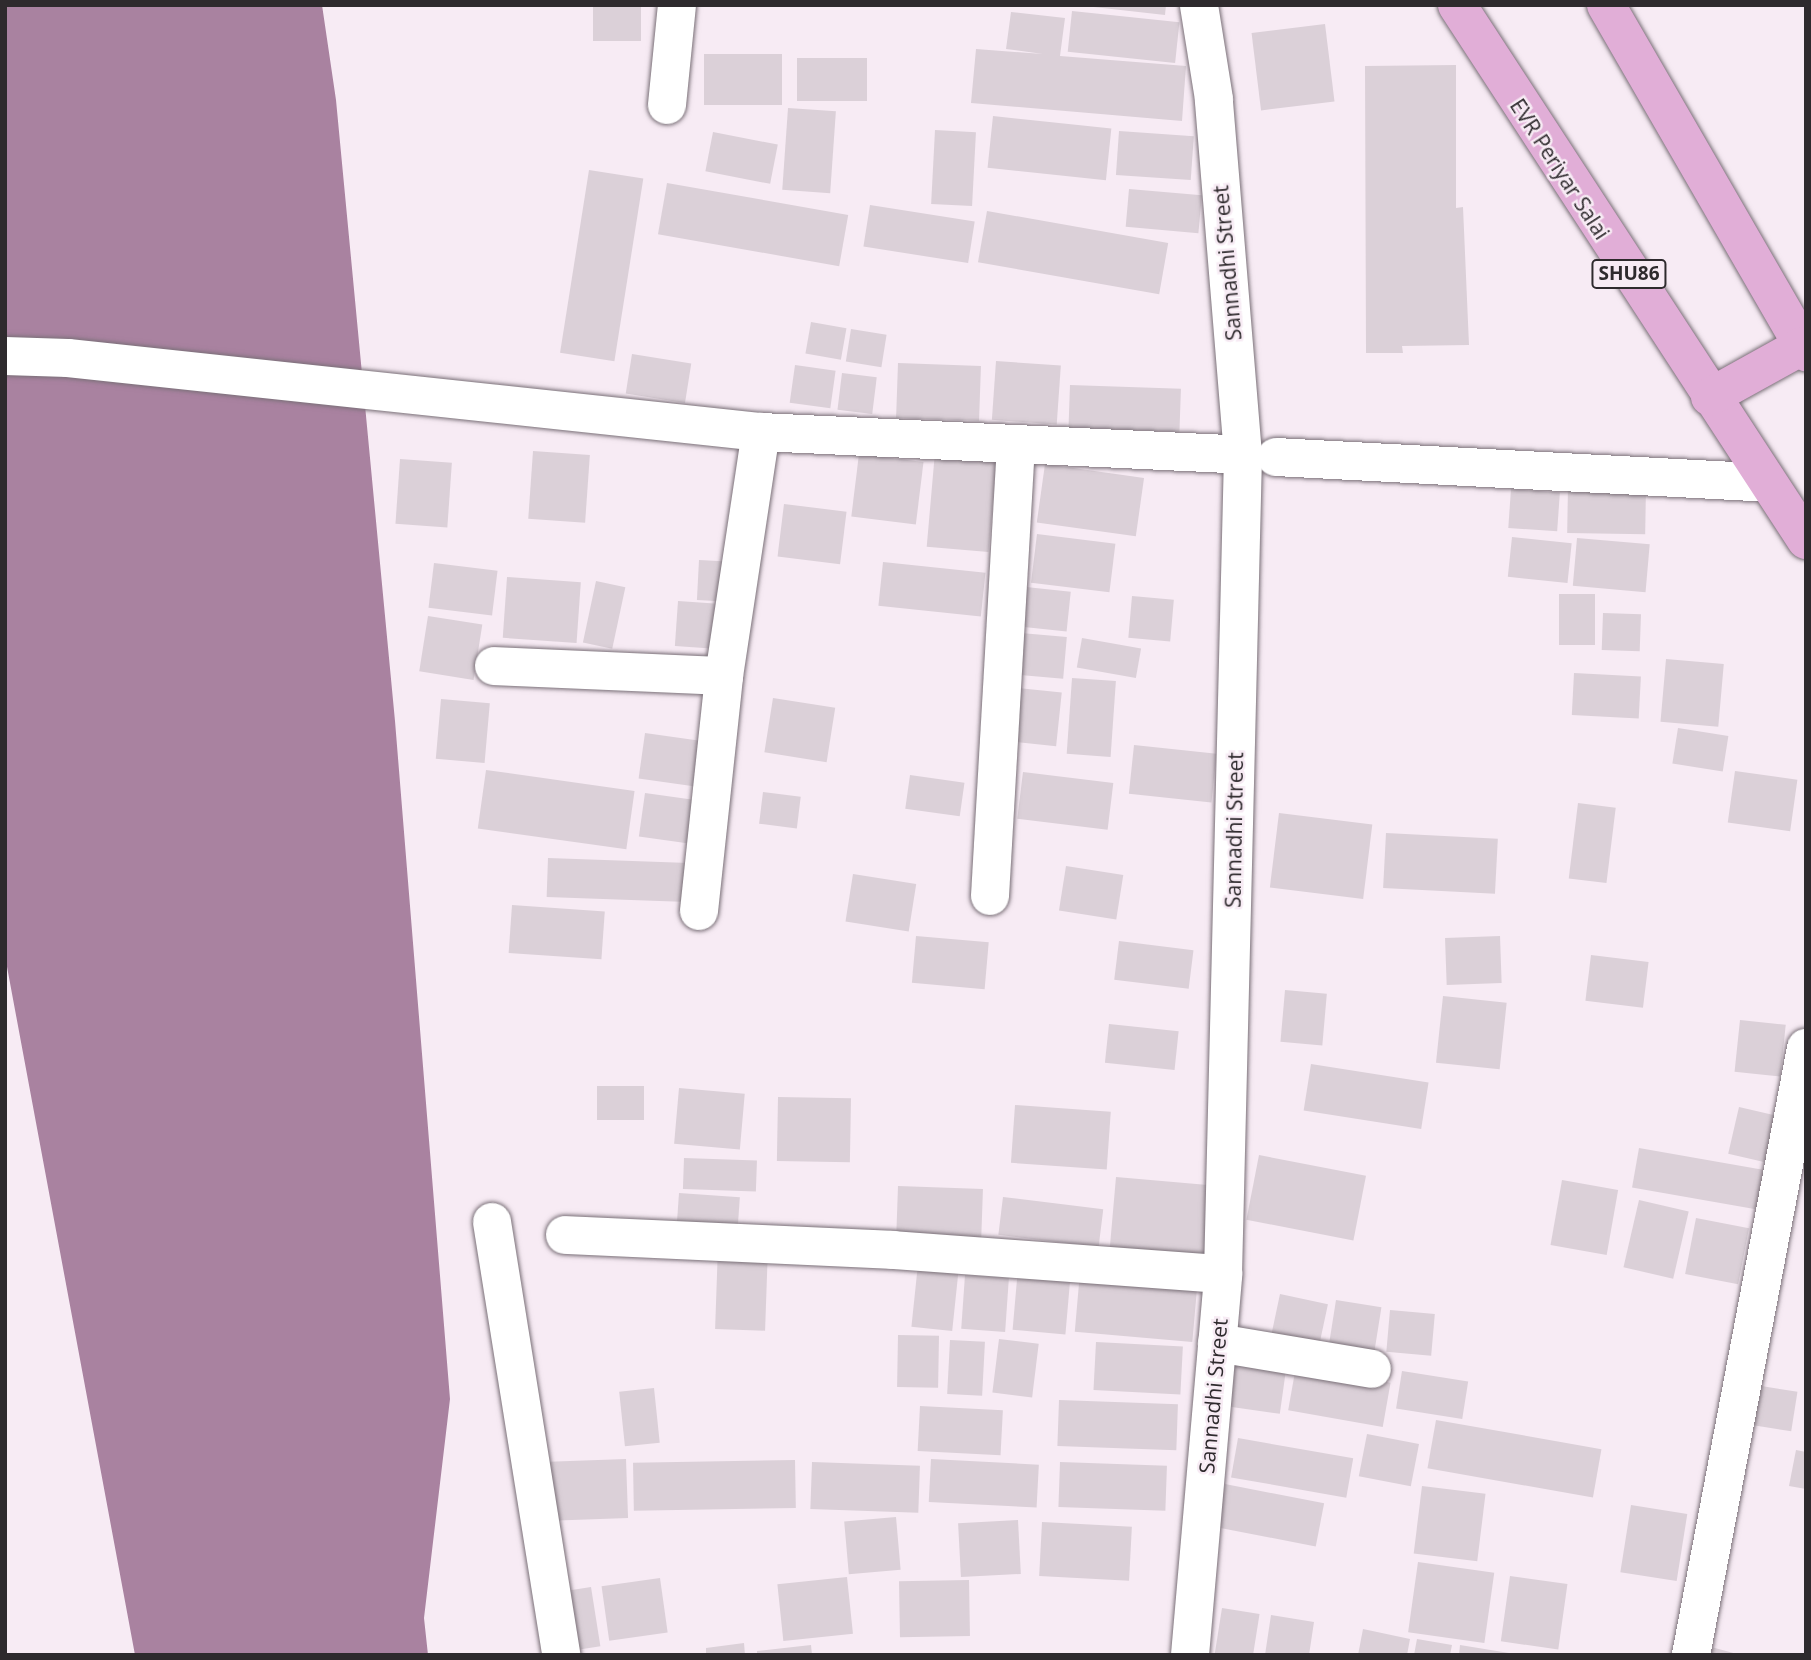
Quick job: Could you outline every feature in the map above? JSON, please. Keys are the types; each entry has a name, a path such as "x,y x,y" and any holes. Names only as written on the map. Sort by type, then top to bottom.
{"main road":[{"name":"EVR Periyar Salai","path":"1457,5 1766,483 1806,540"},
{"path":"1606,5 1804,349 1710,397"}],"street":[{"path":"667,105 677,5"},
{"name":"Sannadhi Street","path":"1190,1655 1223,1274 1259,456 1214,99 1199,5"},
{"path":"5,356 68,358 761,432 1766,483"},
{"path":"699,911 724,676 761,432"},
{"path":"990,896 1016,447"},
{"path":"494,666 724,676"},
{"path":"1691,1655 1806,1048"},
{"path":"492,1222 561,1655"},
{"path":"565,1235 893,1250 1223,1274"},
{"path":"1217,1343 1372,1369"}],"shaded area":[{"path":"5,5 322,5 336,100 395,721 450,1399 424,1618 428,1655 135,1655 5,956"}],"building":[{"path":"593,5 641,5 641,41 593,41"},
{"path":"1076,5 1166,5 1165,15"},
{"path":"1072,11 1179,22 1175,63 1068,52"},
{"path":"1011,12 1065,18 1060,56 1186,66 1182,121 971,103 976,49 1043,54 1006,49"},
{"path":"1325,24 1335,101 1261,110 1252,33"},
{"path":"704,54 782,54 782,105 704,105"},
{"path":"797,58 867,58 867,101 797,101"},
{"path":"1456,65 1456,208 1463,207 1469,345 1402,346 1403,353 1366,353 1365,66"},
{"path":"788,108 836,111 830,193 782,190"},
{"path":"993,116 1111,128 1106,180 988,168"},
{"path":"935,130 976,132 972,206 931,204"},
{"path":"1119,131 1194,136 1191,180 1116,175"},
{"path":"713,132 778,145 770,184 705,171"},
{"path":"589,170 643,179 614,361 560,353"},
{"path":"667,183 848,215 839,266 658,234"},
{"path":"1129,189 1202,195 1198,233 1126,227"},
{"path":"870,205 975,222 968,263 863,246"},
{"path":"987,211 1168,243 1159,294 978,262"},
{"path":"811,322 846,328 841,360 805,354"},
{"path":"851,329 887,335 881,367 846,362"},
{"path":"632,354 691,363 685,403 626,394"},
{"path":"996,361 1061,366 1057,424 992,420"},
{"path":"898,363 981,366 979,421 896,418"},
{"path":"795,365 836,371 830,408 790,403"},
{"path":"842,373 877,377 872,414 837,410"},
{"path":"1070,385 1181,389 1179,432 1068,428"},
{"path":"533,451 590,455 585,523 528,519"},
{"path":"935,452 997,457 988,552 927,547"},
{"path":"859,454 924,462 916,524 851,517"},
{"path":"400,459 452,463 447,527 395,524"},
{"path":"1045,464 1144,478 1136,536 1037,522"},
{"path":"1568,486 1646,487 1645,534 1567,533"},
{"path":"1511,489 1560,492 1557,531 1508,528"},
{"path":"784,504 847,512 840,564 778,557"},
{"path":"1037,534 1115,544 1109,592 1031,583"},
{"path":"1512,537 1572,543 1567,583 1508,577"},
{"path":"1577,538 1650,544 1646,592 1573,586"},
{"path":"699,560 732,562 730,602 697,600"},
{"path":"883,562 985,573 981,617 878,606"},
{"path":"434,563 498,571 492,615 429,608"},
{"path":"507,577 581,582 577,643 503,638"},
{"path":"596,581 625,587 612,649 583,643"},
{"path":"1026,587 1071,592 1067,631 1022,627"},
{"path":"1559,594 1595,594 1595,645 1559,645"},
{"path":"1132,596 1174,600 1170,642 1128,638"},
{"path":"678,601 725,604 722,649 675,646"},
{"path":"1603,613 1641,614 1640,651 1602,650"},
{"path":"428,616 482,625 474,680 419,671"},
{"path":"1021,633 1067,637 1063,679 1017,675"},
{"path":"1082,638 1141,648 1136,678 1077,668"},
{"path":"1666,659 1724,664 1718,727 1661,722"},
{"path":"1574,673 1641,677 1639,718 1572,715"},
{"path":"1072,678 1116,681 1111,757 1067,754"},
{"path":"1018,688 1062,693 1056,746 1012,742"},
{"path":"773,698 835,708 827,762 764,752"},
{"path":"441,699 490,703 485,763 436,759"},
{"path":"1678,728 1728,736 1723,772 1672,764"},
{"path":"645,733 712,742 706,788 639,779"},
{"path":"1134,745 1217,754 1211,802 1129,794"},
{"path":"486,770 635,791 626,849 478,828"},
{"path":"1735,771 1797,780 1790,831 1728,822"},
{"path":"1023,772 1113,783 1108,830 1017,819"},
{"path":"910,775 964,783 960,816 905,809"},
{"path":"763,792 801,797 797,828 759,824"},
{"path":"645,793 709,802 703,846 639,837"},
{"path":"1578,803 1616,808 1606,883 1569,878"},
{"path":"1279,813 1372,824 1363,899 1270,887"},
{"path":"1386,833 1498,839 1495,894 1383,888"},
{"path":"548,858 689,863 688,902 547,897"},
{"path":"1066,866 1123,875 1116,920 1059,910"},
{"path":"853,874 916,884 909,931 845,921"},
{"path":"512,905 605,911 601,959 509,953"},
{"path":"916,936 989,942 985,989 912,983"},
{"path":"1500,936 1502,983 1447,985 1445,938"},
{"path":"1119,941 1193,950 1189,989 1114,980"},
{"path":"1591,955 1649,962 1643,1008 1585,1001"},
{"path":"1285,990 1327,994 1322,1045 1280,1042"},
{"path":"1443,996 1507,1003 1500,1069 1436,1063"},
{"path":"1740,1020 1786,1025 1780,1077 1735,1072"},
{"path":"1109,1024 1179,1031 1175,1070 1105,1063"},
{"path":"1311,1064 1429,1083 1421,1129 1304,1110"},
{"path":"597,1086 644,1086 644,1120 597,1120"},
{"path":"679,1088 745,1094 740,1150 674,1144"},
{"path":"778,1097 851,1098 850,1162 777,1161"},
{"path":"1015,1105 1111,1112 1107,1170 1011,1163"},
{"path":"1739,1107 1787,1118 1776,1165 1728,1154"},
{"path":"1639,1148 1767,1171 1760,1210 1632,1187"},
{"path":"1259,1155 1366,1176 1353,1241 1246,1220"},
{"path":"684,1158 757,1161 756,1192 683,1189"},
{"path":"1116,1177 1211,1185 1204,1260 1109,1252"},
{"path":"1562,1180 1618,1190 1607,1255 1551,1245"},
{"path":"898,1186 983,1189 981,1245 896,1242"},
{"path":"679,1193 740,1197 737,1239 676,1235"},
{"path":"1003,1197 1103,1209 1099,1247 998,1235"},
{"path":"1639,1200 1689,1211 1673,1279 1623,1267"},
{"path":"1696,1218 1749,1228 1738,1284 1685,1274"},
{"path":"718,1246 768,1248 765,1331 715,1329"},
{"path":"918,1264 959,1268 952,1331 911,1327"},
{"path":"1018,1268 1071,1273 1065,1334 1013,1330"},
{"path":"1080,1272 1198,1282 1192,1342 1075,1332"},
{"path":"965,1275 1009,1278 1005,1332 961,1329"},
{"path":"1280,1294 1328,1304 1320,1343 1272,1333"},
{"path":"1336,1300 1381,1307 1374,1356 1328,1348"},
{"path":"1390,1310 1435,1314 1431,1356 1386,1352"},
{"path":"898,1335 939,1336 938,1388 897,1387"},
{"path":"999,1339 1039,1344 1032,1397 992,1393"},
{"path":"950,1340 985,1342 982,1396 947,1394"},
{"path":"1096,1342 1183,1347 1180,1394 1093,1390"},
{"path":"1235,1359 1286,1366 1280,1414 1228,1407"},
{"path":"1296,1366 1391,1383 1383,1427 1288,1410"},
{"path":"1402,1371 1468,1381 1462,1419 1396,1409"},
{"path":"1755,1385 1797,1392 1791,1431 1749,1425"},
{"path":"654,1388 660,1443 625,1446 619,1392"},
{"path":"1059,1400 1178,1404 1176,1450 1057,1446"},
{"path":"920,1406 1003,1410 1001,1455 918,1451"},
{"path":"1436,1420 1601,1449 1593,1497 1427,1468"},
{"path":"1367,1434 1419,1444 1411,1486 1359,1476"},
{"path":"1238,1438 1353,1458 1346,1498 1231,1477"},
{"path":"1796,1450 1806,1452 1806,1489 1789,1486"},
{"path":"626,1459 628,1518 544,1521 542,1462"},
{"path":"931,1459 1039,1465 1037,1508 929,1502"},
{"path":"795,1460 796,1508 634,1511 633,1463"},
{"path":"812,1462 920,1466 918,1513 810,1509"},
{"path":"1060,1462 1167,1466 1165,1511 1058,1507"},
{"path":"1225,1484 1324,1503 1316,1546 1217,1527"},
{"path":"1422,1486 1486,1494 1477,1561 1414,1553"},
{"path":"1631,1505 1687,1514 1677,1581 1620,1572"},
{"path":"896,1517 901,1570 849,1574 844,1522"},
{"path":"1018,1520 1021,1574 961,1577 958,1523"},
{"path":"1042,1522 1132,1527 1129,1581 1039,1576"},
{"path":"1418,1562 1494,1573 1484,1643 1408,1632"},
{"path":"1510,1576 1567,1584 1558,1649 1501,1641"},
{"path":"847,1577 853,1634 783,1641 777,1584"},
{"path":"660,1578 668,1632 609,1641 602,1586"},
{"path":"969,1580 970,1636 900,1637 899,1581"},
{"path":"591,1587 600,1646 567,1652 557,1592"},
{"path":"1222,1608 1260,1614 1253,1655 1215,1655"},
{"path":"1271,1615 1314,1622 1309,1655 1265,1655"},
{"path":"1363,1629 1410,1639 1407,1655 1358,1655"},
{"path":"1417,1639 1452,1645 1450,1655 1414,1655"},
{"path":"744,1643 745,1655 706,1655 706,1648"},
{"path":"811,1645 812,1655 757,1655 757,1651"},
{"path":"1460,1645 1509,1653 1509,1655 1459,1655"},
{"path":"1704,1645 1737,1654 1737,1655 1702,1655"}]}
